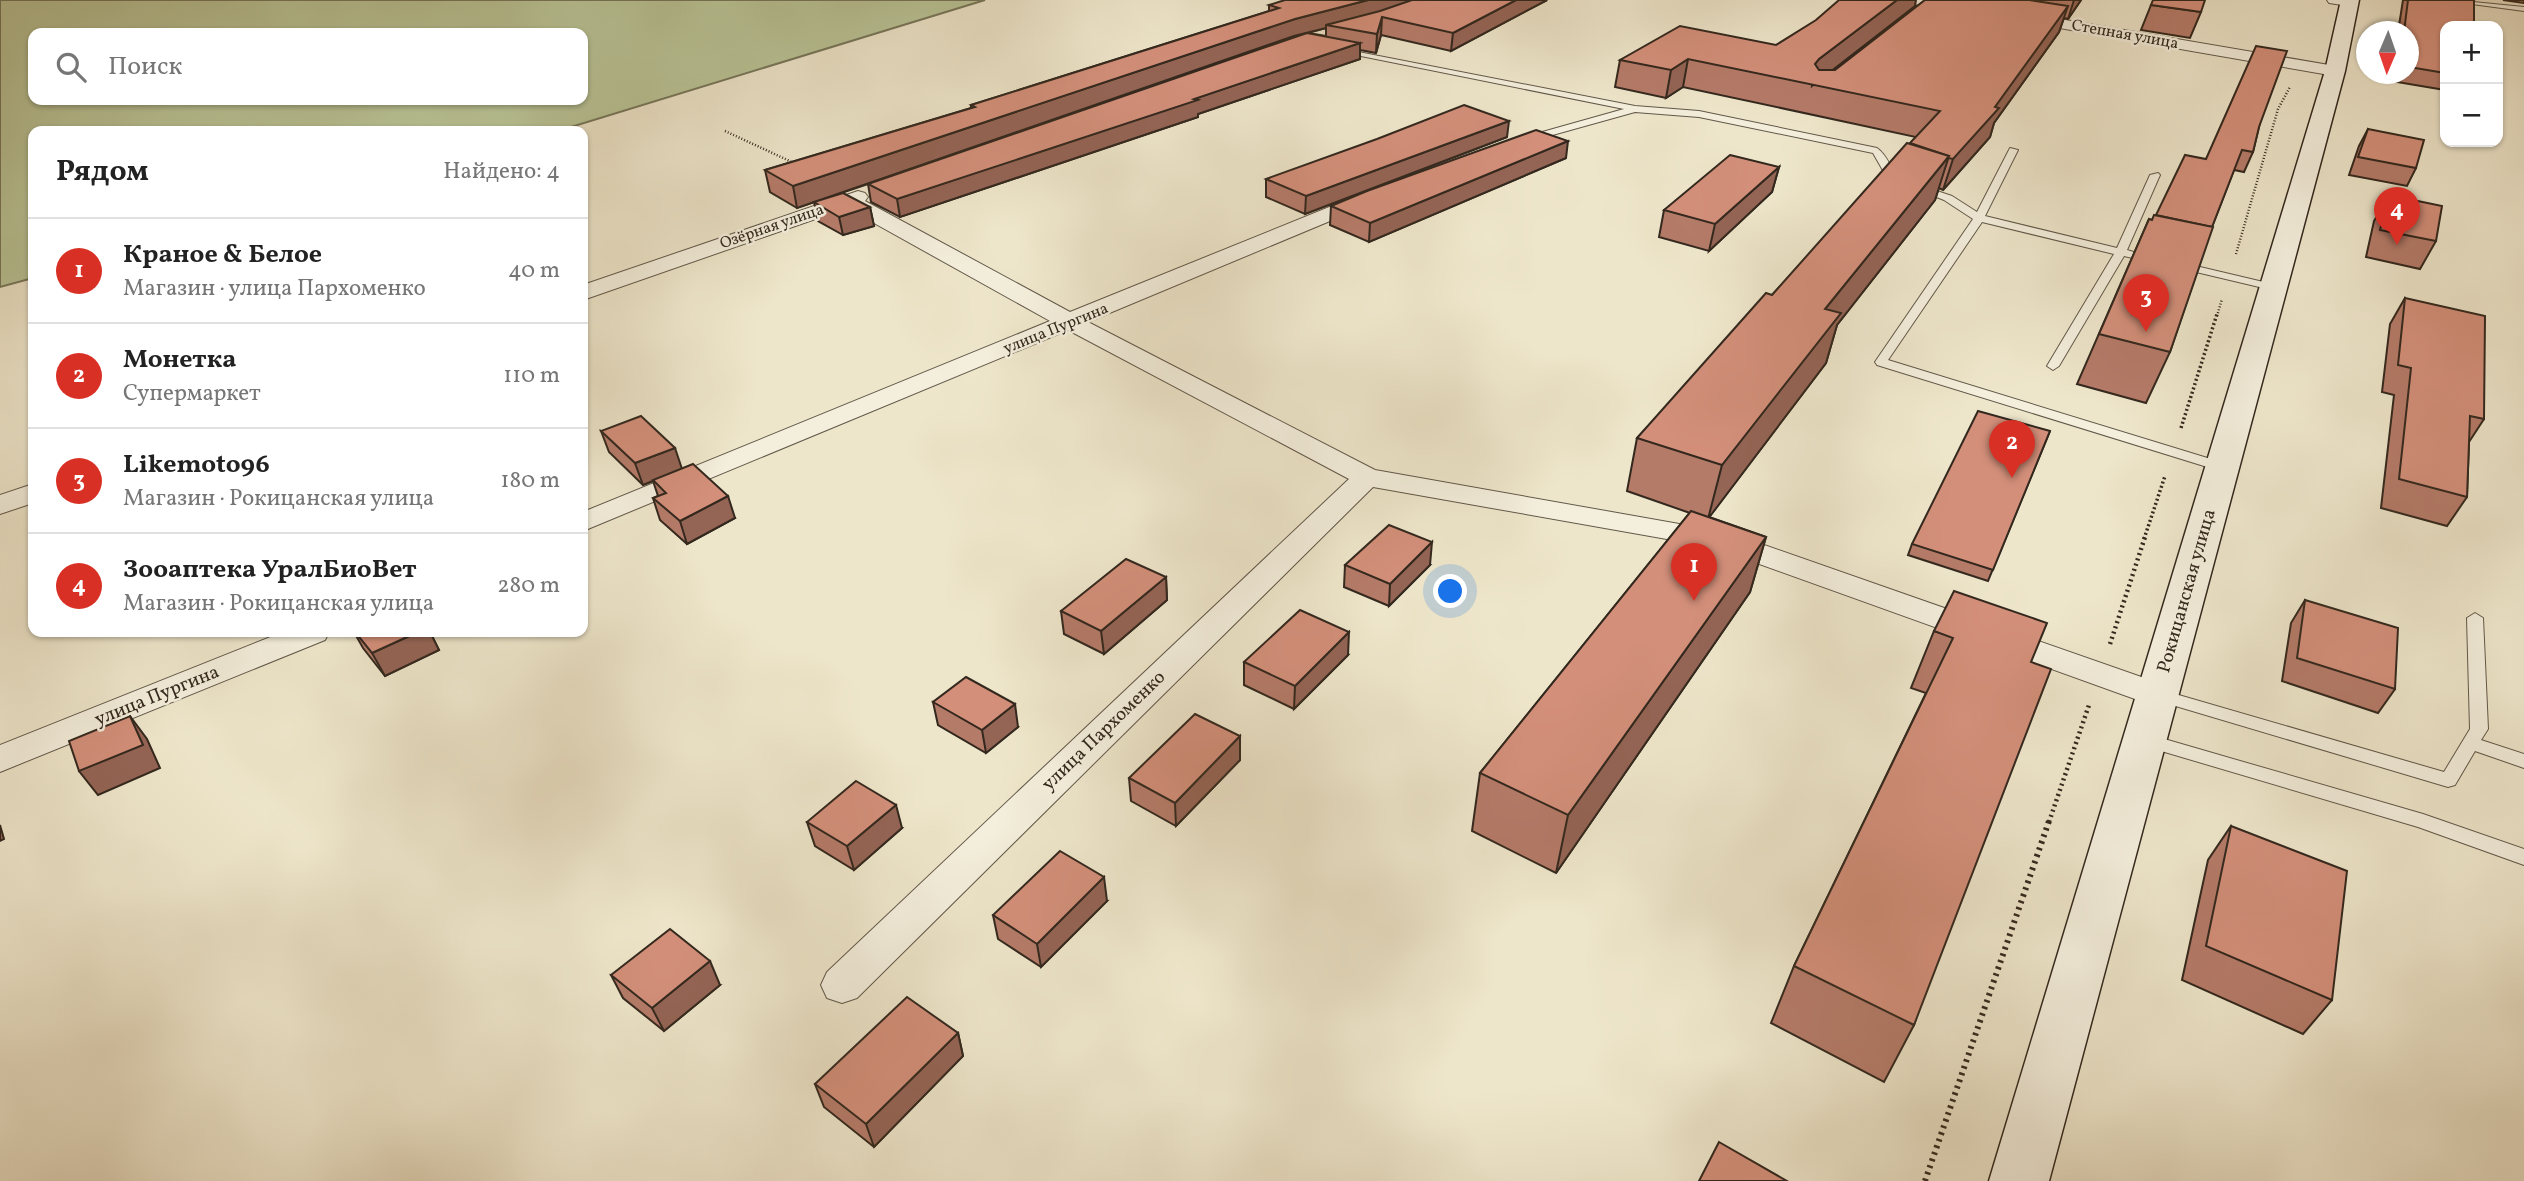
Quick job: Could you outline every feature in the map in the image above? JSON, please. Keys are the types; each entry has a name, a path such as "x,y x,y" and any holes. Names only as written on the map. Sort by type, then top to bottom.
{"street":[{"name":"Степная улица","path":"1914,0 2318,68"},
{"name":"Рокицанская улица","path":"2019,1181 2272,287 2318,68 2344,1"},
{"path":"1911,19 1932,3"},
{"path":"1506,146 1531,138"},
{"name":"улица Пургина","path":"588,520 1395,188"},
{"name":"Озёрная улица","path":"588,291 877,190"},
{"path":"848,201 1072,323 1367,477 1719,539 2158,695"},
{"name":"улица Пархоменко","path":"842,985 1367,477"},
{"path":"0,505 28,495"},
{"name":"улица Пургина","path":"0,759 301,637"}],"lane":[{"path":"2457,0 2524,9"},
{"path":"1336,48 1636,109 1699,114 1877,151 1892,179 1948,198 1979,218 2272,287"},
{"path":"1531,138 1636,109"},
{"path":"2013,150 1979,218 1881,362 2222,467"},
{"path":"2053,366 2121,252 2155,174"},
{"path":"2158,695 2448,780 2479,729 2475,618"},
{"path":"2145,739 2423,821 2524,856"},
{"path":"2471,743 2524,761"}],"path":[{"path":"1926,1181 2173,452 2229,277 2278,109 2318,68"},
{"path":"725,131 801,166"}],"green space":[{"path":"0,0 985,0 574,126 28,126 28,279 0,287"}],"building":[{"path":"1285,0 1368,0 1295,19 793,186 765,170 975,107 971,105 1279,8 1269,5"},
{"path":"1412,0 1516,0 1453,33 1382,17 1377,34 1326,25"},
{"path":"1839,0 1897,0 1819,59 1815,64 1819,70 1835,70 1925,0 2029,0 2068,6 1995,107 1999,108 1953,159 1910,143 1940,111 1688,59 1671,70 1620,60 1680,26 1776,45 1816,20"},
{"path":"2153,0 2205,0 2201,12 2151,5"},
{"path":"2408,0 2474,0 2474,21 2440,21 2440,72 2419,69 2419,21 2405,21"},
{"path":"1307,33 1360,43 1194,99 1198,100 897,199 868,184"},
{"path":"2256,46 2287,51 2259,127 2253,152 2242,150 2212,227 2156,215 2185,155 2206,159"},
{"path":"1464,105 1509,121 1306,196 1266,179 1377,139"},
{"path":"2368,129 2424,140 2416,168 2358,157"},
{"path":"1536,130 1568,141 1370,223 1331,206 1367,191"},
{"path":"1907,143 1949,156 1825,309 1841,313 1722,465 1637,438 1766,293 1772,295"},
{"path":"1730,155 1779,167 1715,224 1664,210"},
{"path":"843,193 870,207 839,217 814,202"},
{"path":"2389,195 2442,206 2436,241 2380,230"},
{"path":"2154,215 2213,227 2170,352 2099,334 2149,219 2152,220"},
{"path":"2405,298 2485,316 2484,419 2470,416 2467,497 2399,479 2411,368 2398,365"},
{"path":"1978,411 2050,431 1993,570 1912,544"},
{"path":"641,416 675,448 635,463 601,431"},
{"path":"693,464 728,496 680,521 653,498 666,493 653,480"},
{"path":"1691,511 1766,537 1568,815 1480,773"},
{"path":"1389,525 1432,542 1390,584 1345,565"},
{"path":"1126,559 1166,577 1101,631 1061,611"},
{"path":"1954,591 2047,623 2031,662 2051,669 1914,1025 1794,966 1953,638 1934,631"},
{"path":"2305,600 2398,628 2395,689 2297,658"},
{"path":"1300,610 1349,632 1295,686 1244,662"},
{"path":"359,637 407,637 372,653"},
{"path":"966,677 1015,704 982,730 933,702"},
{"path":"1195,714 1240,736 1175,803 1129,778"},
{"path":"130,716 143,745 79,771 69,741"},
{"path":"856,781 896,805 847,846 807,822"},
{"path":"2231,826 2347,871 2332,1000 2206,946"},
{"path":"1060,851 1104,877 1037,944 993,915"},
{"path":"670,929 710,961 652,1008 611,975"},
{"path":"907,997 958,1033 866,1124 815,1084"},
{"path":"1719,1142 1787,1181 1699,1181"}],"place":[{"name":"Зооаптека УралБиоВет","path":"2397,245"},
{"name":"Likemoto96","path":"2146,332"},
{"name":"Монетка","path":"2012,478"},
{"name":"Краное & Белое","path":"1694,601"}]}
